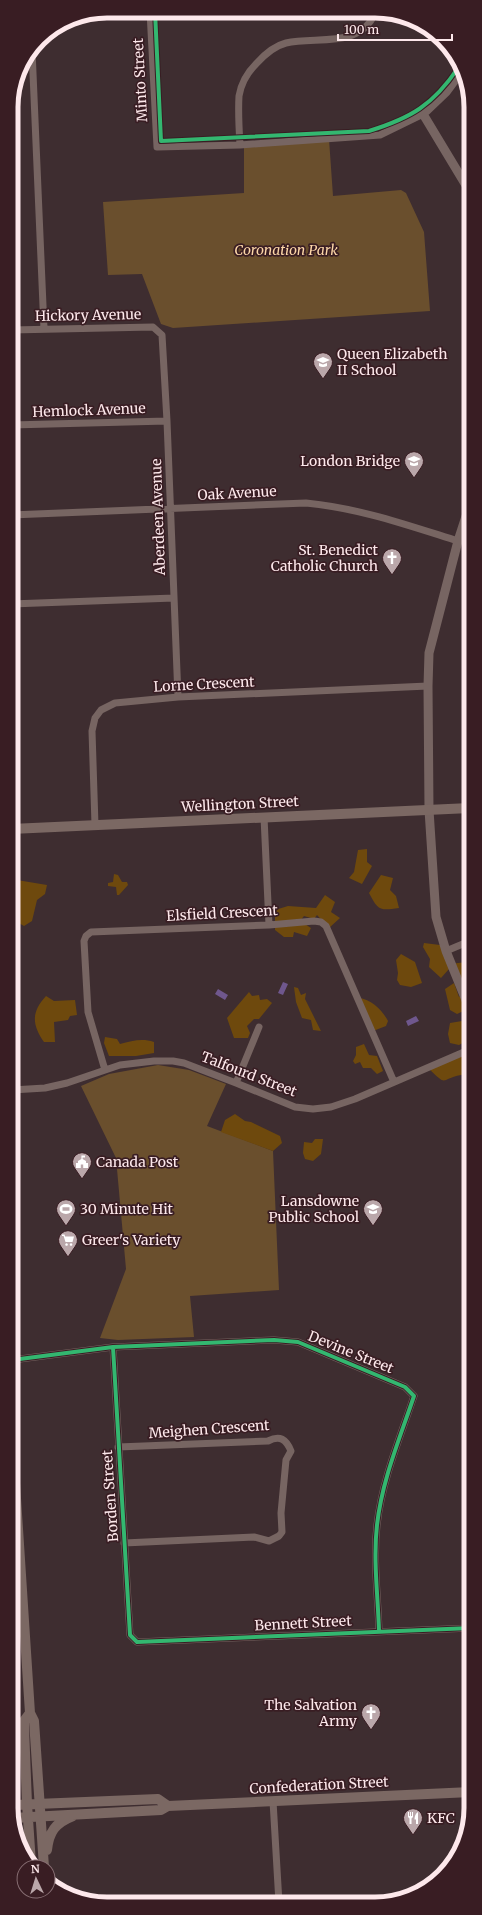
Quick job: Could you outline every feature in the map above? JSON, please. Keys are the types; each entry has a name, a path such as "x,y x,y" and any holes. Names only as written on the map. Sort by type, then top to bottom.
{"main road":[{"name":"Wellington Street","path":"18,829 464,808"},
{"path":"18,1529 30,1713 34,1721 44,1859"},
{"path":"30,1713 24,1720 24,1741 30,1852"},
{"path":"18,1794 20,1792 24,1741"},
{"name":"Confederation Street","path":"19,1818 161,1810 168,1806 464,1792"},
{"name":"Confederation Street","path":"18,1805 158,1799 168,1806"},
{"path":"46,1859 48,1841 51,1832 62,1821 78,1814"}],"street":[{"name":"Minto Street","path":"150,18 157,147 240,145"},
{"path":"373,18 372,21 356,35 284,44 270,51 261,58 246,78 240,95 240,145 380,135 423,114 446,92 458,75"},
{"path":"32,59 44,329"},
{"path":"423,114 464,181"},
{"name":"Hickory Avenue","path":"18,330 153,327 162,335"},
{"name":"Aberdeen Avenue","path":"162,335 171,509 178,697"},
{"name":"Hemlock Avenue","path":"18,425 167,421"},
{"name":"Oak Avenue","path":"18,515 306,503 337,506 372,513 458,541"},
{"path":"464,522 429,653 428,686 429,810 436,917 446,952 464,996"},
{"path":"18,604 174,598"},
{"name":"Lorne Crescent","path":"95,825 92,731 95,718 101,710 115,703 178,697 428,686"},
{"path":"264,817 269,925"},
{"name":"Elsfield Crescent","path":"105,1070 88,1012 84,941 86,936 91,932 269,925 314,921 321,922 326,926 394,1082"},
{"path":"446,952 464,944"},
{"path":"236,1083 259,1027"},
{"name":"Talfourd Street","path":"18,1090 45,1088 67,1083 105,1070 134,1063 173,1061 184,1063 295,1107 313,1109 331,1107 356,1100 464,1051"},
{"name":"Devine Street","path":"18,1359 112,1347 274,1340 298,1342 409,1390 414,1396 387,1475 377,1524 376,1549 379,1631"},
{"name":"Borden Street","path":"112,1347 130,1635 137,1642"},
{"name":"Meighen Crescent","path":"118,1447 268,1441 276,1437 283,1438 291,1451 286,1460 281,1513 282,1532 279,1536 269,1541 254,1537 124,1543"},
{"name":"Bennett Street","path":"137,1642 464,1628"},
{"path":"273,1801 279,1897"}],"green space":[{"name":"Coronation Park","path":"329,139 333,196 401,190 406,193 424,232 430,311 173,328 161,324 142,274 108,275 103,202 244,193 244,143"},
{"path":"158,1065 189,1070 226,1084 207,1126 273,1151 279,1290 190,1296 194,1337 118,1340 100,1338 126,1269 116,1158 81,1086 109,1074"}],"shaded area":[{"path":"367,849 367,862 372,866 362,884 349,878 354,872 358,850"},
{"path":"114,874 118,875 122,882 127,882 128,885 119,895 117,895 116,887 108,886 108,883 113,882"},
{"path":"381,875 393,878 390,890 396,896 399,908 380,908 372,899 369,893"},
{"path":"18,880 47,885 45,894 37,900 32,921 24,926 18,923"},
{"path":"325,895 335,902 331,912 340,918 329,928 317,915 314,919 304,916 300,921 311,928 307,936 294,932 293,937 284,937 275,930 275,910 288,906 316,908"},
{"path":"424,943 440,945 449,964 464,962 464,978 461,979 449,969 441,978 429,967 430,959 423,947"},
{"path":"401,954 415,962 422,983 411,987 400,985 397,980 398,973 396,960"},
{"path":"283,982 288,984 283,995 278,993"},
{"path":"454,983 459,997 464,994 464,1011 457,1014 450,1010 445,989"},
{"path":"294,987 298,988 301,995 306,993 305,999 321,1031 313,1030 311,1020 302,1018 296,1002"},
{"path":"218,989 228,995 225,1000 215,994"},
{"path":"249,992 252,996 259,995 260,1000 267,999 272,1003 259,1019 254,1019 247,1026 250,1033 248,1038 234,1038 227,1018"},
{"path":"46,996 54,1001 75,1000 77,1015 70,1016 68,1020 54,1022 55,1042 44,1042 35,1024 36,1013 41,1002"},
{"path":"359,998 372,1003 383,1013 388,1021 386,1026 373,1031"},
{"path":"416,1016 419,1021 408,1026 406,1021"},
{"path":"462,1021 464,1024 464,1042 459,1045 450,1043 448,1034 450,1023"},
{"path":"105,1037 117,1039 120,1044 141,1040 154,1042 154,1053 136,1056 109,1056 104,1043"},
{"path":"364,1044 369,1055 377,1056 383,1071 377,1074 371,1068 363,1068 360,1062 355,1064 353,1061 356,1055 356,1047"},
{"path":"464,1052 464,1075 442,1080 428,1068"},
{"path":"235,1114 245,1121 251,1122 280,1136 282,1143 273,1151 221,1132 225,1120"},
{"path":"315,1139 323,1139 321,1154 313,1161 305,1159 303,1153 304,1142 312,1143"}],"cycle path":[{"path":"155,18 161,141 369,131 397,121 420,108 439,92 456,71"},
{"path":"18,1359 113,1347 274,1340 298,1342 405,1387 414,1396 387,1475 379,1508 377,1525 376,1565 379,1631"},
{"path":"113,1347 130,1635 137,1642 464,1628"}],"place":[{"name":"Queen Elizabeth II School","path":"323,379"},
{"name":"London Bridge","path":"414,478"},
{"name":"St. Benedict Catholic Church","path":"392,575"},
{"name":"Canada Post","path":"82,1179"},
{"name":"30 Minute Hit","path":"66,1226"},
{"name":"Lansdowne Public School","path":"373,1226"},
{"name":"Greer's Variety","path":"68,1257"},
{"name":"The Salvation Army","path":"371,1730"},
{"name":"KFC","path":"413,1835"}]}
